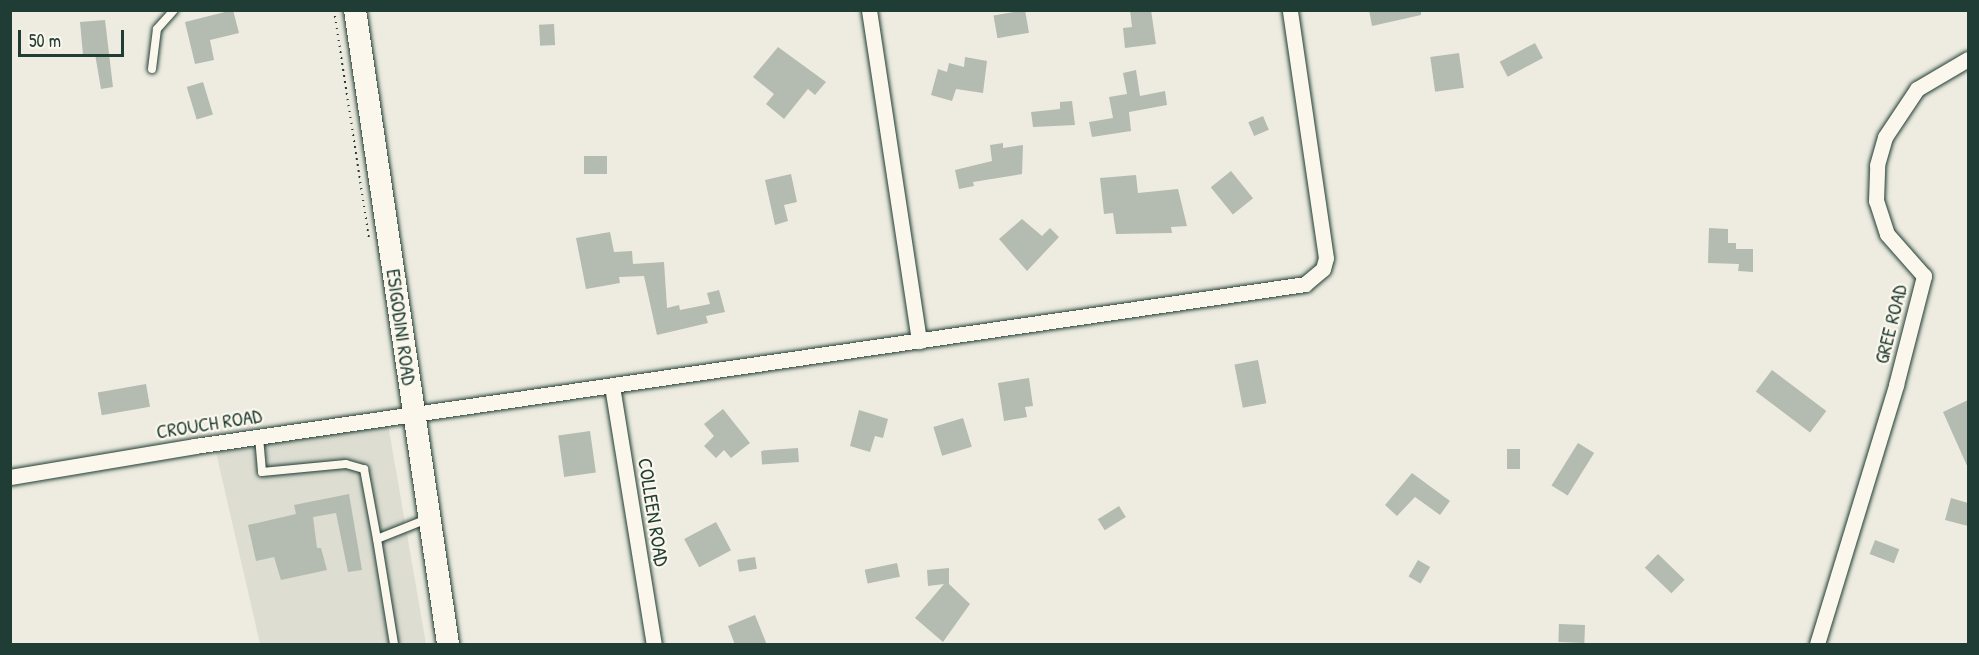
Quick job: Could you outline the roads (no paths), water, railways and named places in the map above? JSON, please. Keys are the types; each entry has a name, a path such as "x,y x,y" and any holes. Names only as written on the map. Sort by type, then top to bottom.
{"main road":[{"name":"ESIGODINI ROAD","path":"355,10 448,645"}],"street":[{"path":"870,10 919,340"},
{"name":"CROUCH ROAD","path":"10,477 259,437 1305,284 1316,277 1326,258 1290,10"},
{"name":"GREE ROAD","path":"1816,645 1896,385 1924,276 1887,234 1876,201 1877,165 1885,137 1917,89 1968,59"},
{"name":"COLLEEN ROAD","path":"612,386 654,645"}],"lane":[{"path":"152,69 157,29 174,10"},
{"path":"259,437 262,472 346,464 364,469 378,539 394,645"},
{"path":"378,539 429,519"}]}
